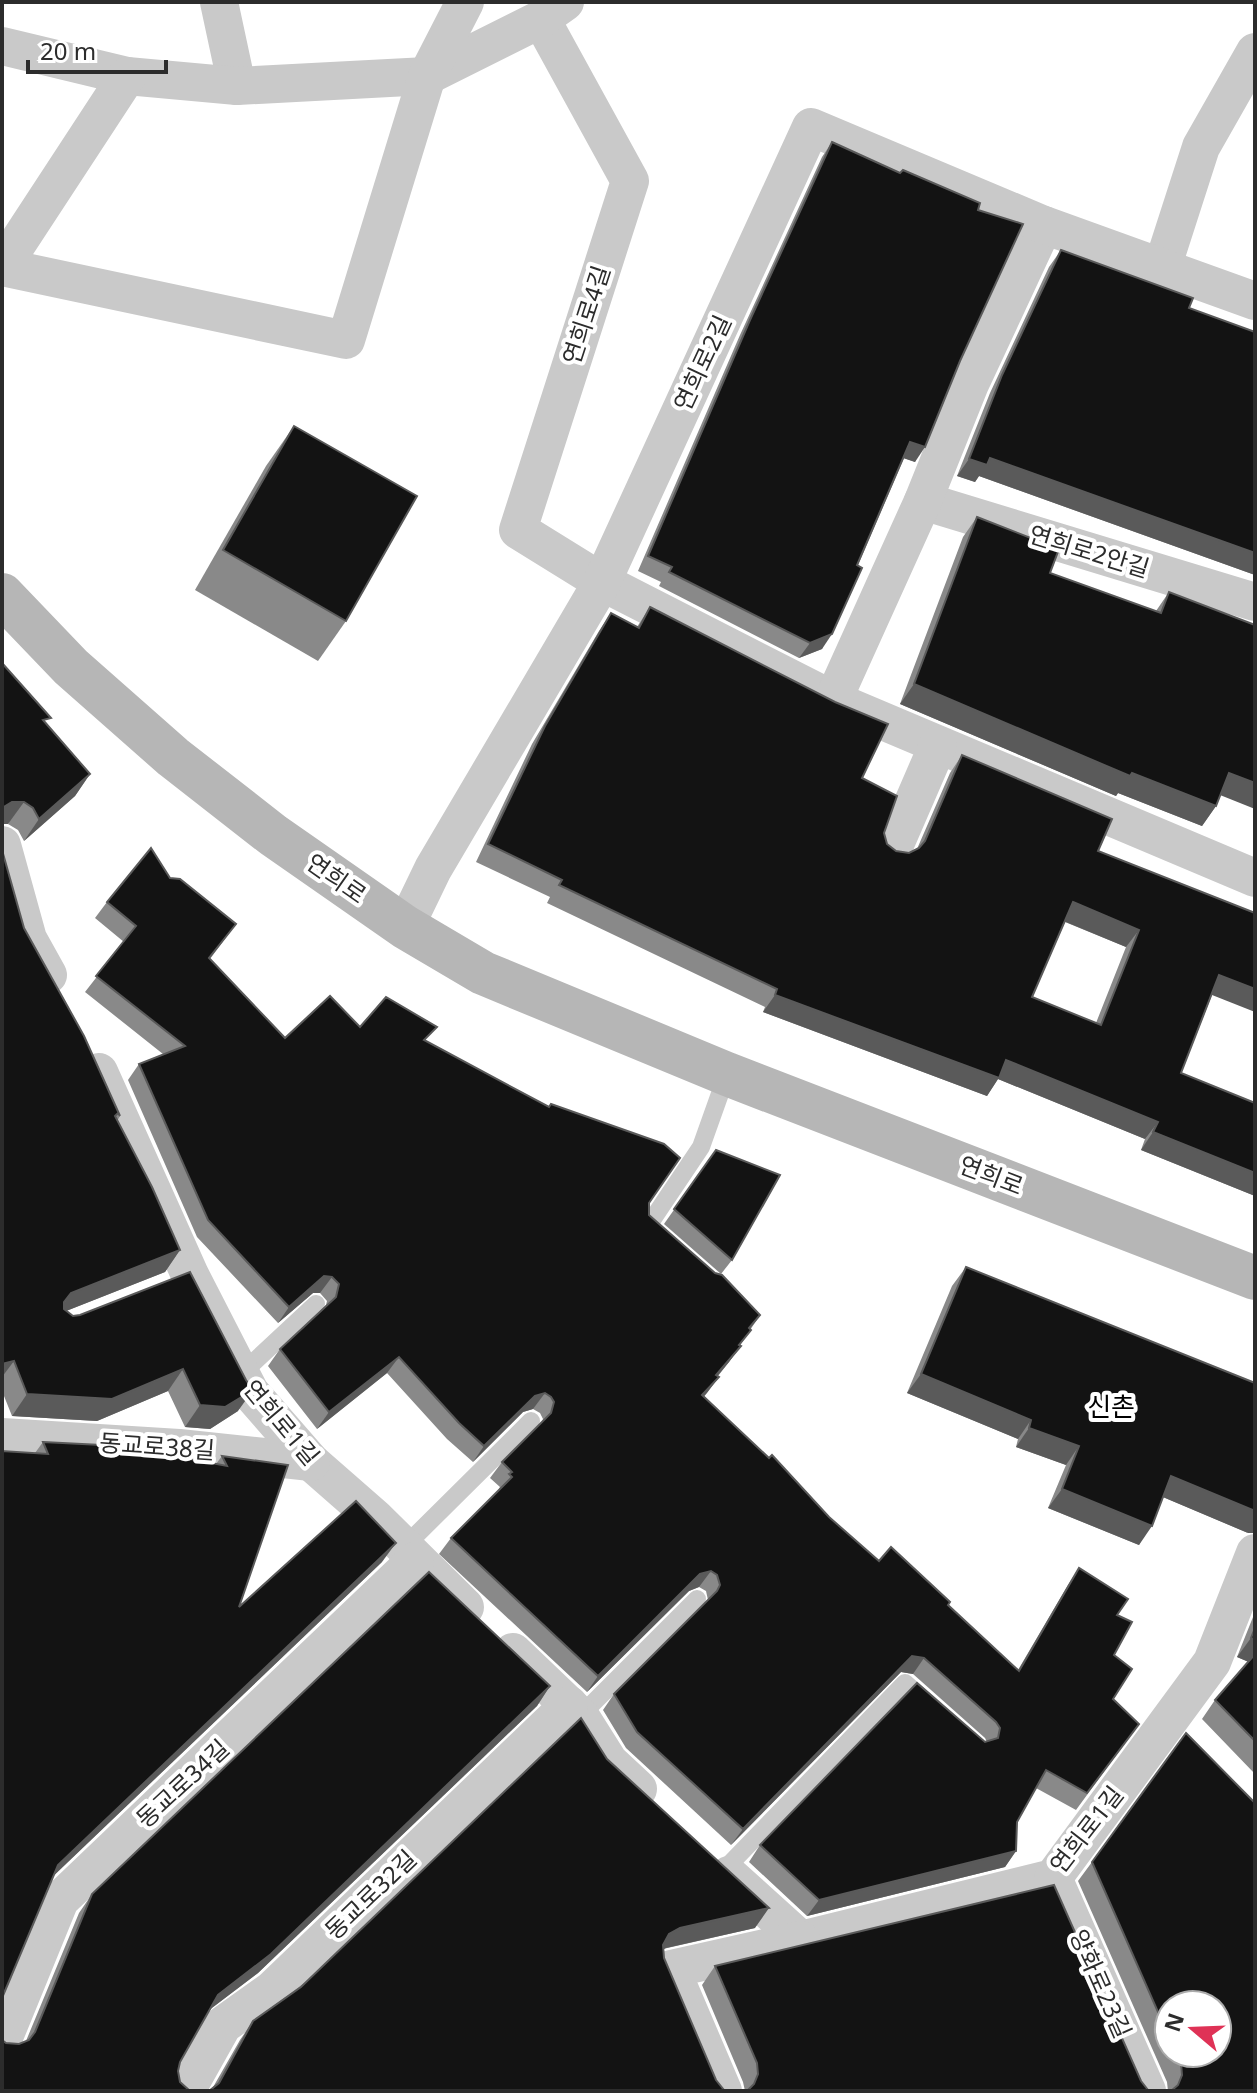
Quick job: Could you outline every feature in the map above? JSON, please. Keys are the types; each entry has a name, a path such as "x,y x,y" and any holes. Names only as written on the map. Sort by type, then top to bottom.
{"main road":[{"name":"연희로","path":"2,595 71,667 173,757 273,835 405,927 483,973 727,1074 1255,1278"}],"street":[{"path":"219,2 237,86"},
{"path":"127,76 2,267 346,340 427,76 465,2"},
{"name":"연희로4길","path":"2,46 127,76 237,86 427,76 553,10 630,181 518,530 602,582"},
{"path":"1162,268 1201,147 1255,52"},
{"name":"연희로2길","path":"405,927 433,869 602,582 811,127 1044,225 1255,301"},
{"path":"833,700 923,501 970,384 1044,225"},
{"name":"연희로2안길","path":"923,501 1255,602"},
{"path":"602,582 833,700 1255,878"},
{"path":"893,849 938,745"},
{"name":"연희로1길","path":"2,845 10,905 74,1022 183,1278 250,1392 311,1462 375,1518 575,1711 609,1762 667,1816"},
{"name":"동교로38길","path":"2,1439 179,1448 311,1462"},
{"name":"동교로34길","path":"2,2042 60,1900 409,1554"},
{"name":"연희로1길","path":"723,2091 671,1969 1053,1878 1182,1730 1251,1575"},
{"name":"동교로32길","path":"186,2091 223,2025 272,1990 575,1711"},
{"path":"712,1859 801,1940"},
{"name":"양화로23길","path":"1053,1878 1147,2091"}],"lane":[{"path":"669,1244 648,1226 701,1147 727,1074"},
{"path":"241,1374 316,1304"},
{"path":"409,1554 531,1421"},
{"path":"575,1711 697,1599"},
{"path":"712,1859 905,1683 947,1720"}],"building":[{"path":"832,142 900,173 903,170 980,203 978,210 1023,224 960,361 925,447 910,442 857,565 862,568 832,634 810,643 669,572 672,567 648,556 750,320"},
{"path":"1061,250 1193,298 1189,308 1255,332 1255,553 990,458 987,465 969,459 1002,375"},
{"path":"294,426 417,496 346,621 223,550"},
{"path":"977,517 1059,549 1050,573 1161,613 1169,592 1255,625 1255,783 1229,773 1216,806 1132,773 1130,776 914,684"},
{"path":"650,607 835,702 888,724 862,778 897,796 884,833 887,844 896,851 909,853 925,841 962,755 1112,819 1098,851 1255,913 1255,989 1219,975 1181,1073 1255,1103 1255,1173 1153,1132 1158,1122 1006,1060 999,1078 775,995 777,989 559,885 562,880 488,844 545,726 611,613 639,628","holes":["1073,902 1139,930 1101,1025 1032,997"]},
{"path":"2,663 51,718 43,720 90,774 39,819 33,808 24,802 12,802 2,808"},
{"path":"151,848 170,878 180,879 236,924 209,958 285,1038 330,996 360,1027 386,997 437,1027 424,1040 549,1107 551,1104 664,1144 680,1158 649,1203 649,1215 715,1273 722,1275 760,1315 749,1328 751,1330 741,1346 716,1375 719,1377 702,1395 769,1458 772,1455 829,1517 879,1561 891,1547 1019,1671 1079,1568 1128,1599 1117,1615 1132,1622 1114,1655 1132,1669 1113,1699 1139,1724 1087,1793 1046,1770 1017,1822 1016,1851 819,1900 760,1845 917,1683 985,1742 998,1738 1000,1728 996,1722 924,1658 912,1656 743,1829 637,1732 614,1694 717,1591 720,1585 717,1575 711,1571 700,1574 598,1676 451,1538 512,1477 509,1474 512,1472 502,1462 551,1413 554,1402 551,1397 545,1393 535,1396 484,1446 399,1357 329,1412 280,1349 336,1297 339,1284 332,1277 324,1276 289,1307 208,1220 139,1064 185,1046 96,976 136,926 107,902"},
{"path":"2,850 24,928 84,1036 120,1116 118,1113 115,1116 180,1250 71,1293 64,1302 64,1309 73,1316 80,1315 190,1272 253,1390 225,1407 200,1405 183,1369 112,1399 27,1394 14,1361 2,1364"},
{"path":"716,1150 780,1175 732,1260 674,1209"},
{"path":"966,1267 1255,1383 1255,1511 1171,1476 1152,1526 1062,1489 1079,1446 1029,1428 1031,1420 921,1374"},
{"path":"43,1442 121,1446 227,1466 222,1456 288,1465 239,1607 356,1501 396,1543 58,1865 2,1998 2,1451 48,1454"},
{"path":"429,1572 550,1686 271,1954 218,1995 180,2062 180,2082 190,2091 2,2091 2,2040 19,2044 29,2040 35,2032 92,1894"},
{"path":"1255,1654 1255,1741 1215,1700"},
{"path":"581,1718 607,1759 769,1908 680,1928 669,1934 663,1945 664,1958 716,2080 727,2091 209,2091 219,2083 253,2021 301,1987"},
{"path":"1186,1733 1255,1803 1255,2091 1171,2091 1178,2085 1182,2069 1233,2069 1233,1989 1153,1989 1153,2001 1092,1862"},
{"path":"1054,1885 1141,2081 1151,2091 747,2091 758,2074 757,2063 715,1966"}],"district":[{"name":"신촌","path":"1111,1407"}]}
